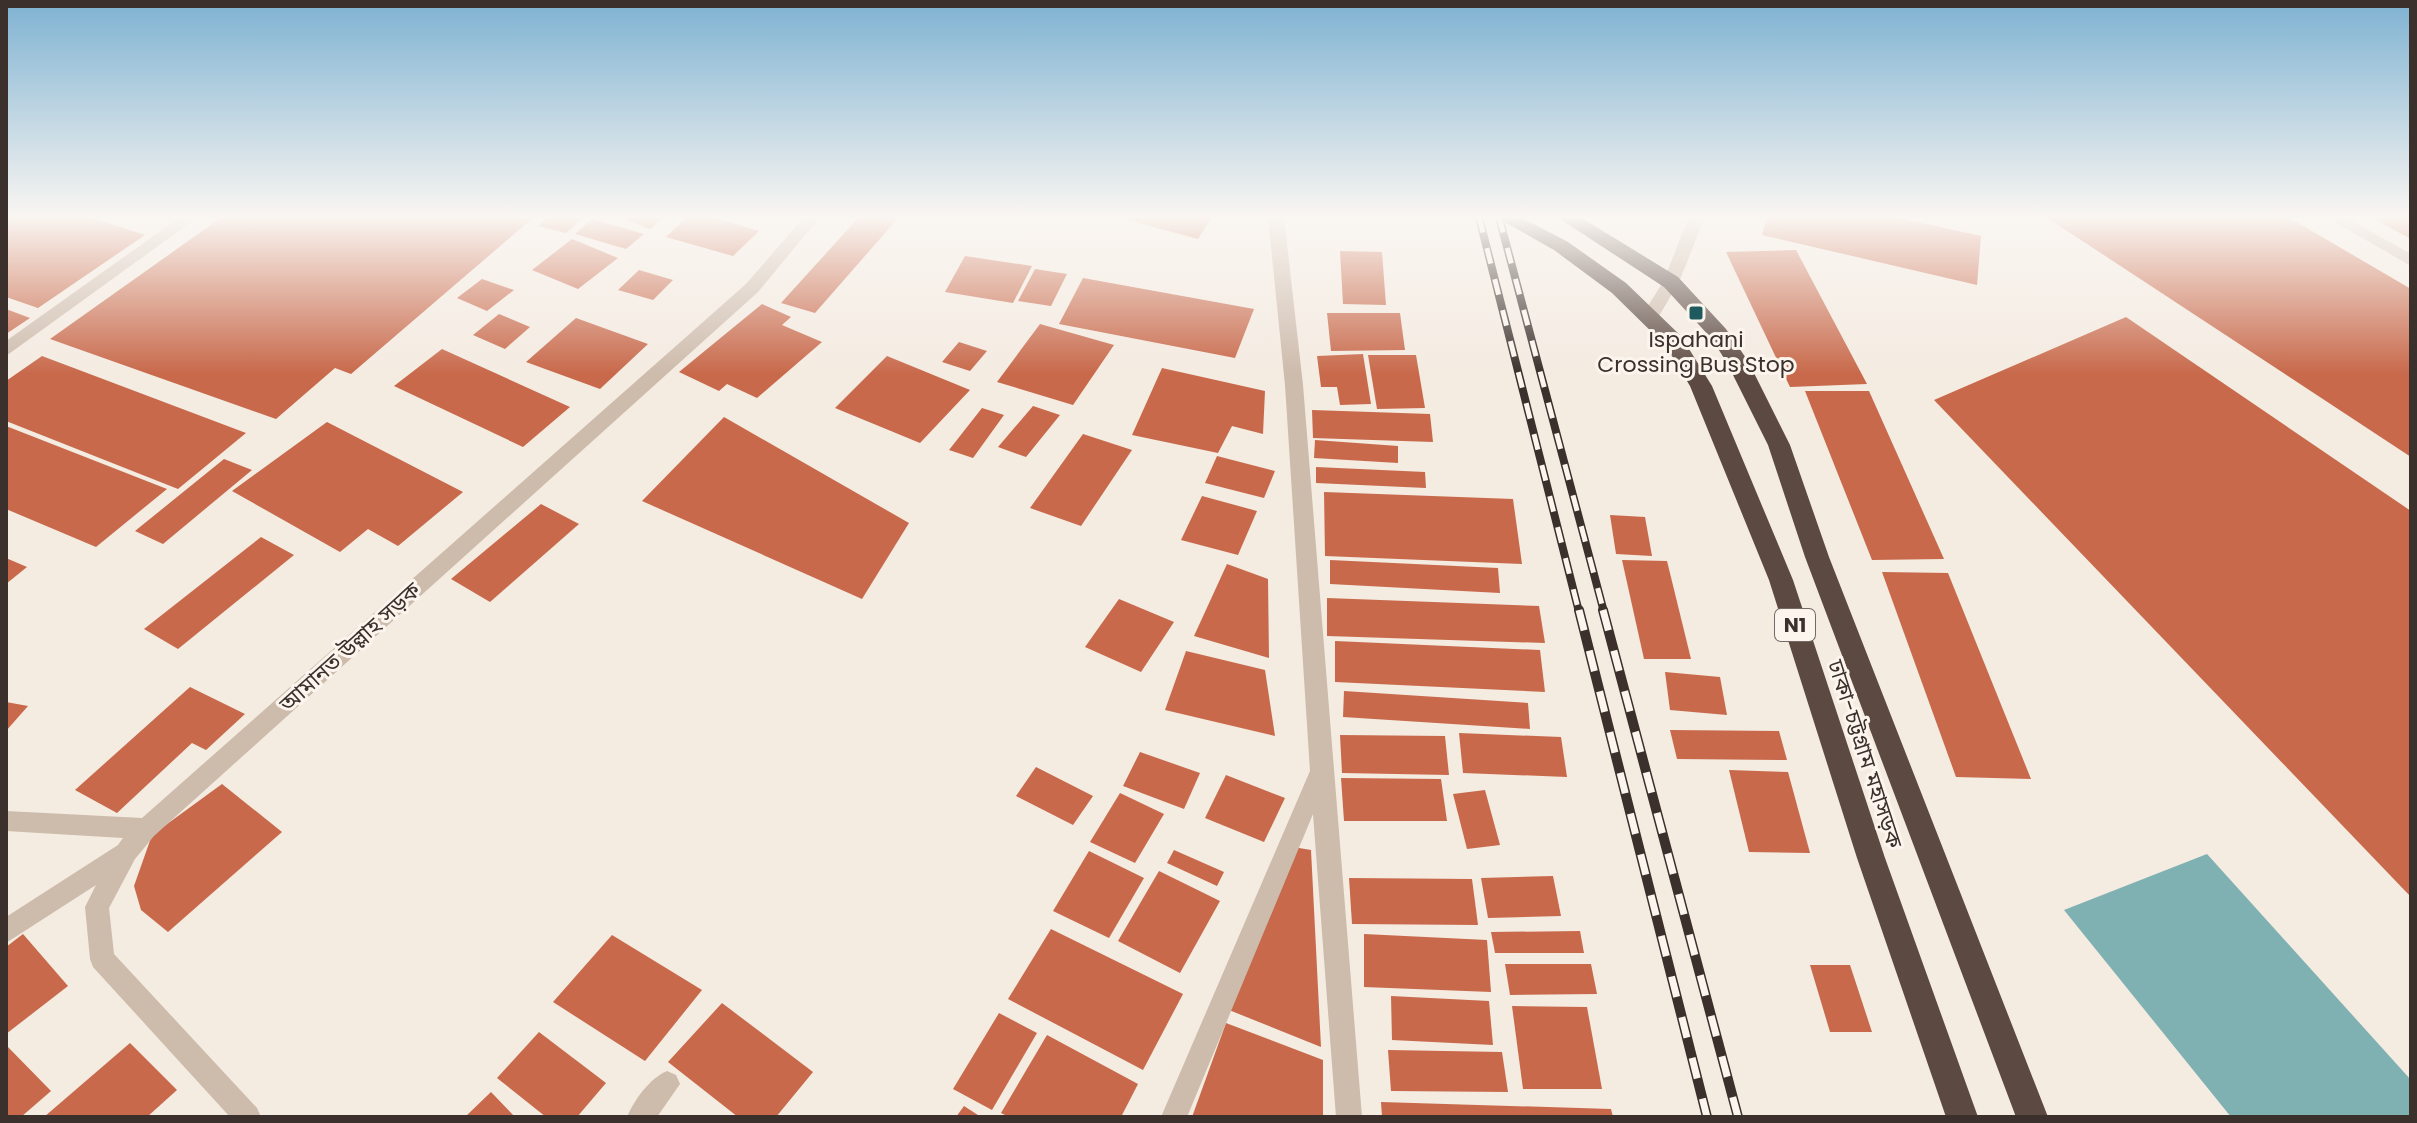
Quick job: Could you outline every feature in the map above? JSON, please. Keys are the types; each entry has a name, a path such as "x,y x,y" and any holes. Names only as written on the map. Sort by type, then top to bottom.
{"highway":[{"name":"ঢাকা-চট্টগ্রাম মহাসড়ক","path":"1593,269 1619,288 1674,341 1701,386 1781,580 1871,858 1962,1117"},
{"name":"ঢাকা-চট্টগ্রাম মহাসড়ক","path":"1651,269 1671,282 1719,334 1737,361 1779,445 1822,572 2032,1117"}],"street":[{"path":"6,350 117,269"},
{"name":"আমানত উল্লাহ সড়ক","path":"248,1117 102,959 97,907 127,851 146,829 752,288 768,269"},
{"path":"1278,269 1293,351 1320,773 1349,1117"},
{"path":"1650,317 1676,269"},
{"path":"1174,1117 1320,773"},
{"path":"6,821 146,829"},
{"path":"6,931 127,851"},
{"path":"640,1117 667,1084"}],"water":[{"path":"2207,854 2411,1080 2411,1117 2231,1117 2064,910"}],"building":[{"path":"6,269 95,269 38,308 6,297"},
{"path":"148,269 473,269 351,374 335,368 276,419 50,339"},
{"path":"533,269 603,269 578,289"},
{"path":"811,269 853,269 815,313 781,303"},
{"path":"958,269 1030,269 1013,303 945,292"},
{"path":"1035,269 1067,274 1051,306 1018,301"},
{"path":"1341,269 1383,269 1386,305 1343,304"},
{"path":"1734,269 1806,269 1867,384 1790,387"},
{"path":"1910,269 1978,269 1977,285"},
{"path":"2126,269 2378,269 2411,289 2411,457"},
{"path":"639,270 673,280 653,300 618,290"},
{"path":"1083,278 1254,309 1235,358 1059,324"},
{"path":"482,279 514,290 487,311 457,298"},
{"path":"762,304 791,317 782,325 822,342 757,398 727,384 719,391 679,372"},
{"path":"6,309 30,318 6,334"},
{"path":"1327,313 1400,313 1405,350 1331,351"},
{"path":"499,314 530,327 505,349 473,335"},
{"path":"2126,317 2411,511 2411,897 1934,400"},
{"path":"576,318 648,344 600,389 526,362"},
{"path":"1040,324 1114,345 1073,405 997,382"},
{"path":"959,342 987,351 970,371 942,362"},
{"path":"442,349 570,407 523,447 394,386"},
{"path":"1363,354 1371,404 1340,405 1337,387 1321,387 1317,356"},
{"path":"1368,355 1416,355 1425,408 1377,409"},
{"path":"42,356 246,433 178,489 6,421 6,381"},
{"path":"887,356 970,390 920,443 835,408"},
{"path":"1162,368 1265,391 1263,434 1232,426 1218,453 1132,435"},
{"path":"1805,391 1869,391 1944,559 1872,560"},
{"path":"1033,406 1060,415 1026,457 998,447"},
{"path":"982,408 1004,415 973,458 949,450"},
{"path":"1312,410 1430,414 1433,442 1313,438"},
{"path":"724,417 909,523 862,599 642,501"},
{"path":"327,422 463,492 398,546 368,529 340,552 232,491"},
{"path":"6,426 167,489 96,547 6,509"},
{"path":"1083,434 1132,450 1081,526 1030,508"},
{"path":"1315,440 1398,446 1398,463 1314,458"},
{"path":"1217,456 1275,471 1264,498 1205,483"},
{"path":"224,459 252,470 163,544 135,531"},
{"path":"1316,467 1425,472 1426,488 1316,483"},
{"path":"1324,492 1513,499 1522,564 1325,556"},
{"path":"1202,496 1257,511 1238,555 1181,540"},
{"path":"541,504 579,524 490,602 451,579"},
{"path":"1610,515 1645,517 1652,556 1616,554"},
{"path":"261,537 294,555 178,649 144,629"},
{"path":"6,558 27,567 6,584"},
{"path":"1330,560 1498,568 1500,593 1330,584"},
{"path":"1622,560 1667,561 1691,659 1644,659"},
{"path":"1227,564 1268,579 1269,658 1194,636"},
{"path":"1882,572 1948,573 2031,779 1956,777"},
{"path":"1327,598 1539,606 1545,643 1327,636"},
{"path":"1119,599 1174,622 1141,672 1085,647"},
{"path":"1335,641 1540,650 1545,692 1335,682"},
{"path":"1186,651 1265,670 1275,736 1165,710"},
{"path":"1665,672 1720,677 1727,715 1670,710"},
{"path":"190,687 245,714 206,750 192,743 117,813 75,790"},
{"path":"1344,691 1528,703 1530,729 1343,717"},
{"path":"6,702 28,706 6,731"},
{"path":"1670,730 1779,731 1787,760 1677,759"},
{"path":"1459,733 1561,737 1567,777 1463,773"},
{"path":"1340,735 1445,736 1449,775 1342,773"},
{"path":"1140,752 1200,773 1184,809 1123,786"},
{"path":"1036,767 1093,796 1073,825 1016,796"},
{"path":"1729,770 1788,772 1810,853 1749,852"},
{"path":"1226,775 1285,798 1264,842 1205,818"},
{"path":"1341,778 1441,779 1447,821 1344,821"},
{"path":"222,784 282,832 168,932 141,910 134,886 152,835"},
{"path":"1485,790 1500,845 1467,849 1453,794"},
{"path":"1120,793 1164,814 1135,863 1090,842"},
{"path":"1293,847 1311,850 1321,1047 1229,1010"},
{"path":"1174,850 1224,872 1217,886 1167,863"},
{"path":"1089,851 1144,878 1109,938 1053,911"},
{"path":"1159,871 1220,901 1180,973 1118,941"},
{"path":"1553,876 1561,916 1488,918 1481,878"},
{"path":"1349,878 1472,879 1478,925 1352,924"},
{"path":"1051,929 1183,994 1143,1070 1008,999"},
{"path":"1580,931 1584,953 1495,953 1491,932"},
{"path":"23,934 68,986 6,1034 6,947"},
{"path":"1364,934 1487,940 1491,992 1364,987"},
{"path":"612,935 702,990 645,1061 553,1002"},
{"path":"1505,964 1591,964 1597,994 1510,995"},
{"path":"1810,965 1850,965 1872,1032 1830,1032"},
{"path":"1391,996 1489,1001 1493,1045 1392,1040"},
{"path":"722,1003 813,1072 776,1117 738,1117 668,1062"},
{"path":"1512,1006 1587,1007 1602,1089 1523,1089"},
{"path":"999,1013 1037,1033 992,1110 953,1089"},
{"path":"1226,1023 1323,1060 1323,1117 1192,1117"},
{"path":"539,1032 606,1083 577,1117 546,1117 497,1078"},
{"path":"1047,1035 1138,1084 1121,1117 1009,1117 1001,1113"},
{"path":"130,1043 177,1090 147,1117 44,1117"},
{"path":"6,1045 51,1091 21,1117 6,1117"},
{"path":"1388,1050 1502,1052 1508,1092 1391,1091"},
{"path":"491,1092 515,1117 465,1117"},
{"path":"1381,1102 1611,1109 1613,1117 1382,1117"},
{"path":"964,1106 981,1117 956,1117"}],"railway":[{"path":"1492,269 1579,612"},
{"path":"1513,269 1604,612"},
{"path":"1579,610 1707,1117"},
{"path":"1603,610 1738,1117"}],"place":[{"name":"Ispahani Crossing Bus Stop","path":"1696,313"}]}
